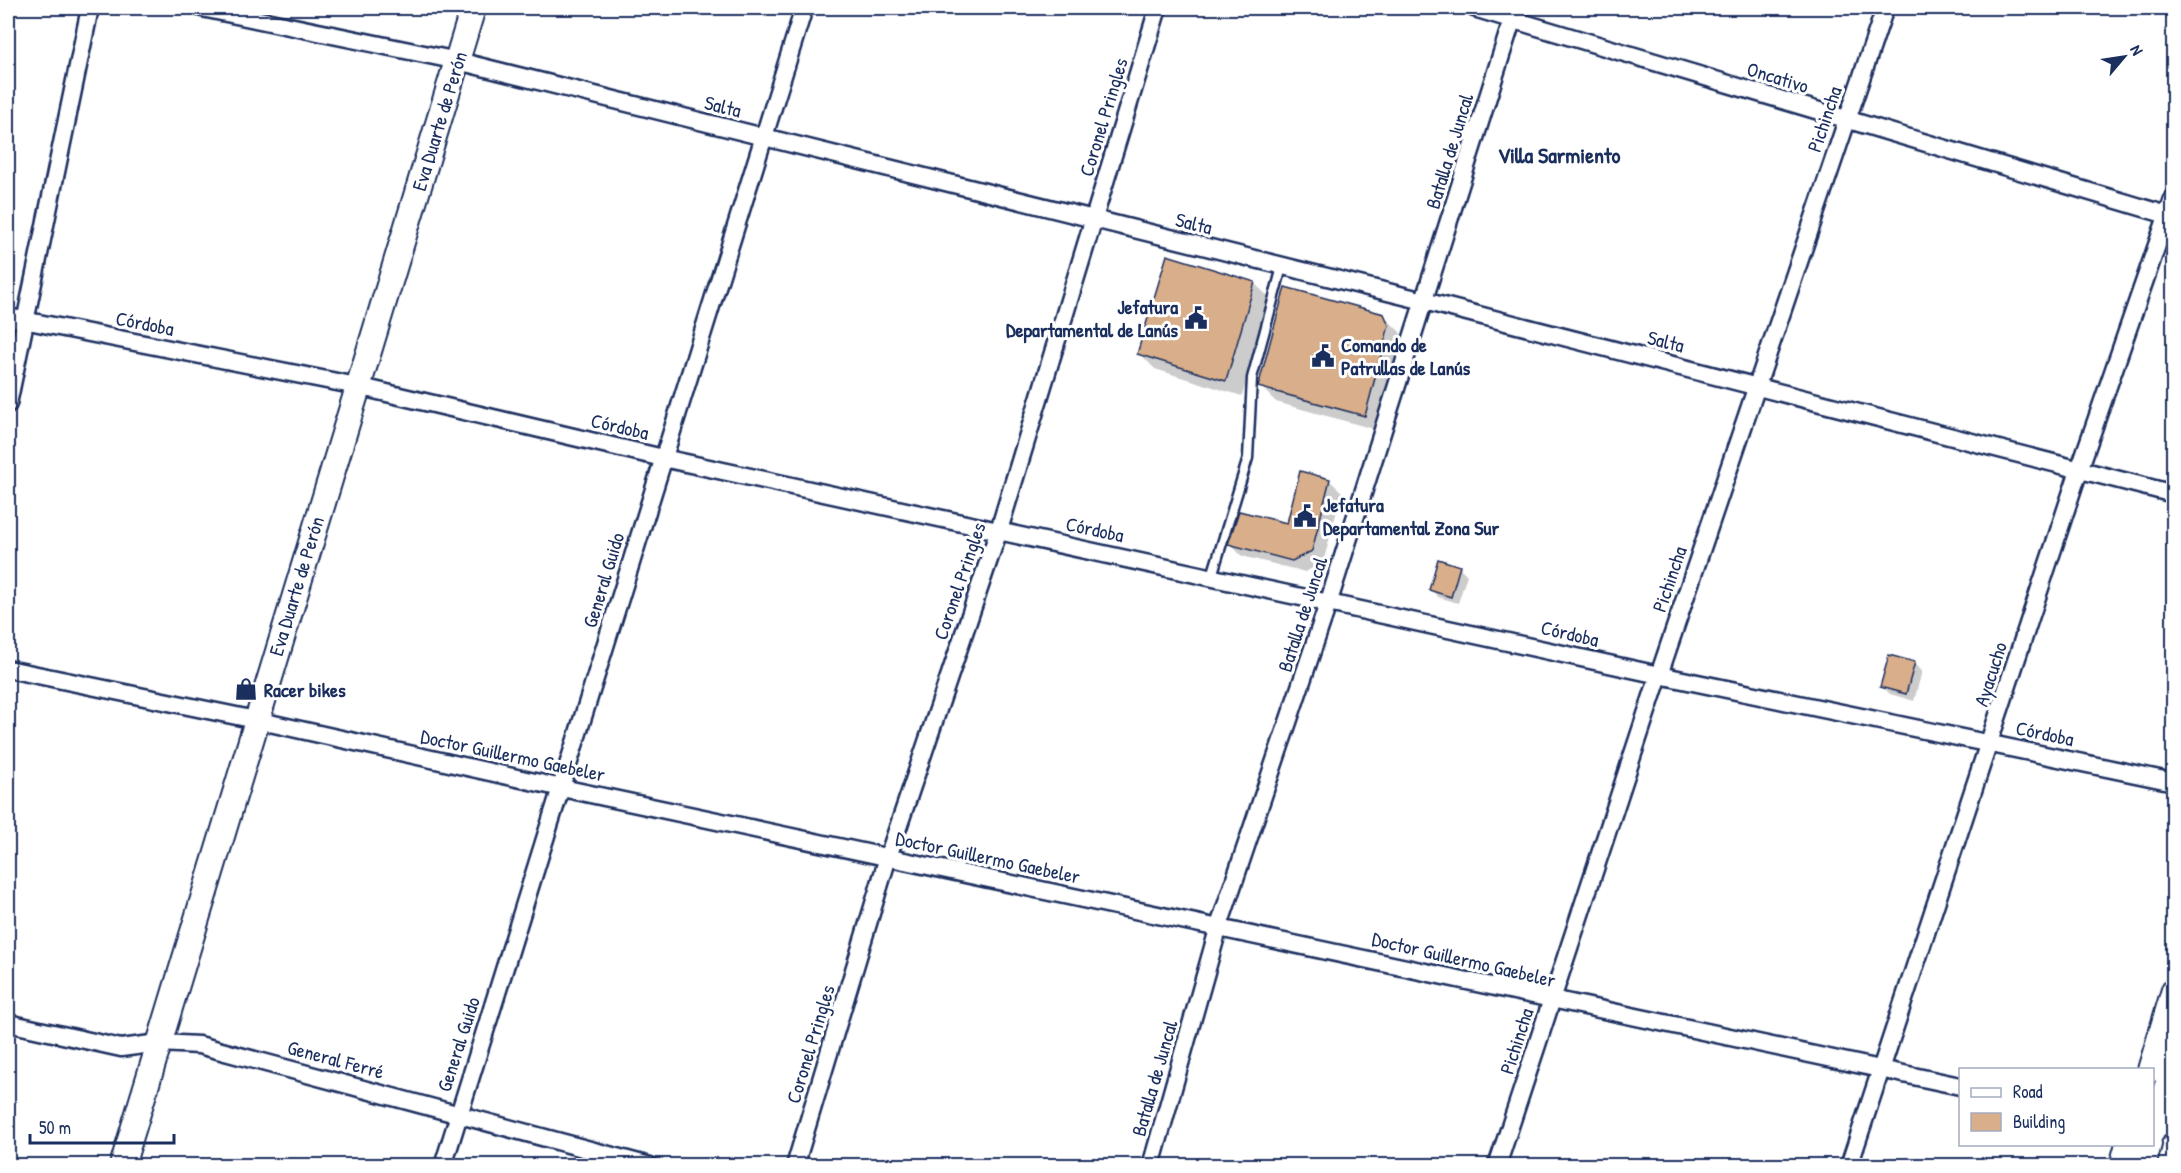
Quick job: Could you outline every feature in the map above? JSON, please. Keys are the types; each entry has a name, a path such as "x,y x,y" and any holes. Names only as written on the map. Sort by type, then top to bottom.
{"main road":[{"name":"Eva Duarte de Perón","path":"122,1166 473,8"},
{"path":"2151,1068 2174,990"},
{"path":"2156,1131 2174,1064"},
{"path":"2122,1166 2127,1146"},
{"path":"2143,1166 2150,1146"}],"street":[{"path":"8,404 90,8"},
{"name":"Salta","path":"202,8 458,61 1424,301 2174,494"},
{"name":"General Guido","path":"443,1166 804,8"},
{"name":"Coronel Pringles","path":"795,1166 888,857 999,530 1158,8"},
{"name":"Oncativo","path":"1474,8 1514,13 1846,119 2170,216"},
{"name":"Pichincha","path":"1497,1166 1659,675 1885,8"},
{"name":"Batalla de Juncal","path":"1151,1166 1219,926 1329,601 1514,13"},
{"name":"Ayacucho","path":"1849,1166 1879,1069 2079,470 2170,216 2174,196"},
{"name":"Córdoba","path":"8,317 357,386 663,458 1329,601 1659,675 2174,782"},
{"name":"Doctor Guillermo Gaebeler","path":"8,669 256,720 562,788 1219,926 1551,1000 1959,1086"},
{"name":"General Ferré","path":"8,1023 121,1048 159,1043 199,1045 650,1166"}],"lane":[{"path":"1212,576 1248,458 1251,378 1282,267"}],"building":[{"name":"Jefatura Departamental de Lanús","path":"1167,255 1255,282 1226,381 1137,354"},
{"name":"Comando de Patrullas de Lanús","path":"1285,287 1384,314 1389,325 1365,416 1258,387"},
{"name":"Jefatura Departamental Zona Sur","path":"1300,471 1330,479 1312,551 1292,561 1228,544 1239,511 1287,523"},
{"path":"1438,559 1460,566 1451,597 1429,590"},
{"path":"1889,655 1915,662 1906,694 1880,687"}],"place":[{"name":"Jefatura Departamental de Lanús","path":"1196,318"},
{"name":"Comando de Patrullas de Lanús","path":"1323,356"},
{"name":"Jefatura Departamental Zona Sur","path":"1305,516"},
{"name":"Racer bikes","path":"246,689"}],"district":[{"name":"Villa Sarmiento","path":"1559,155"}]}
